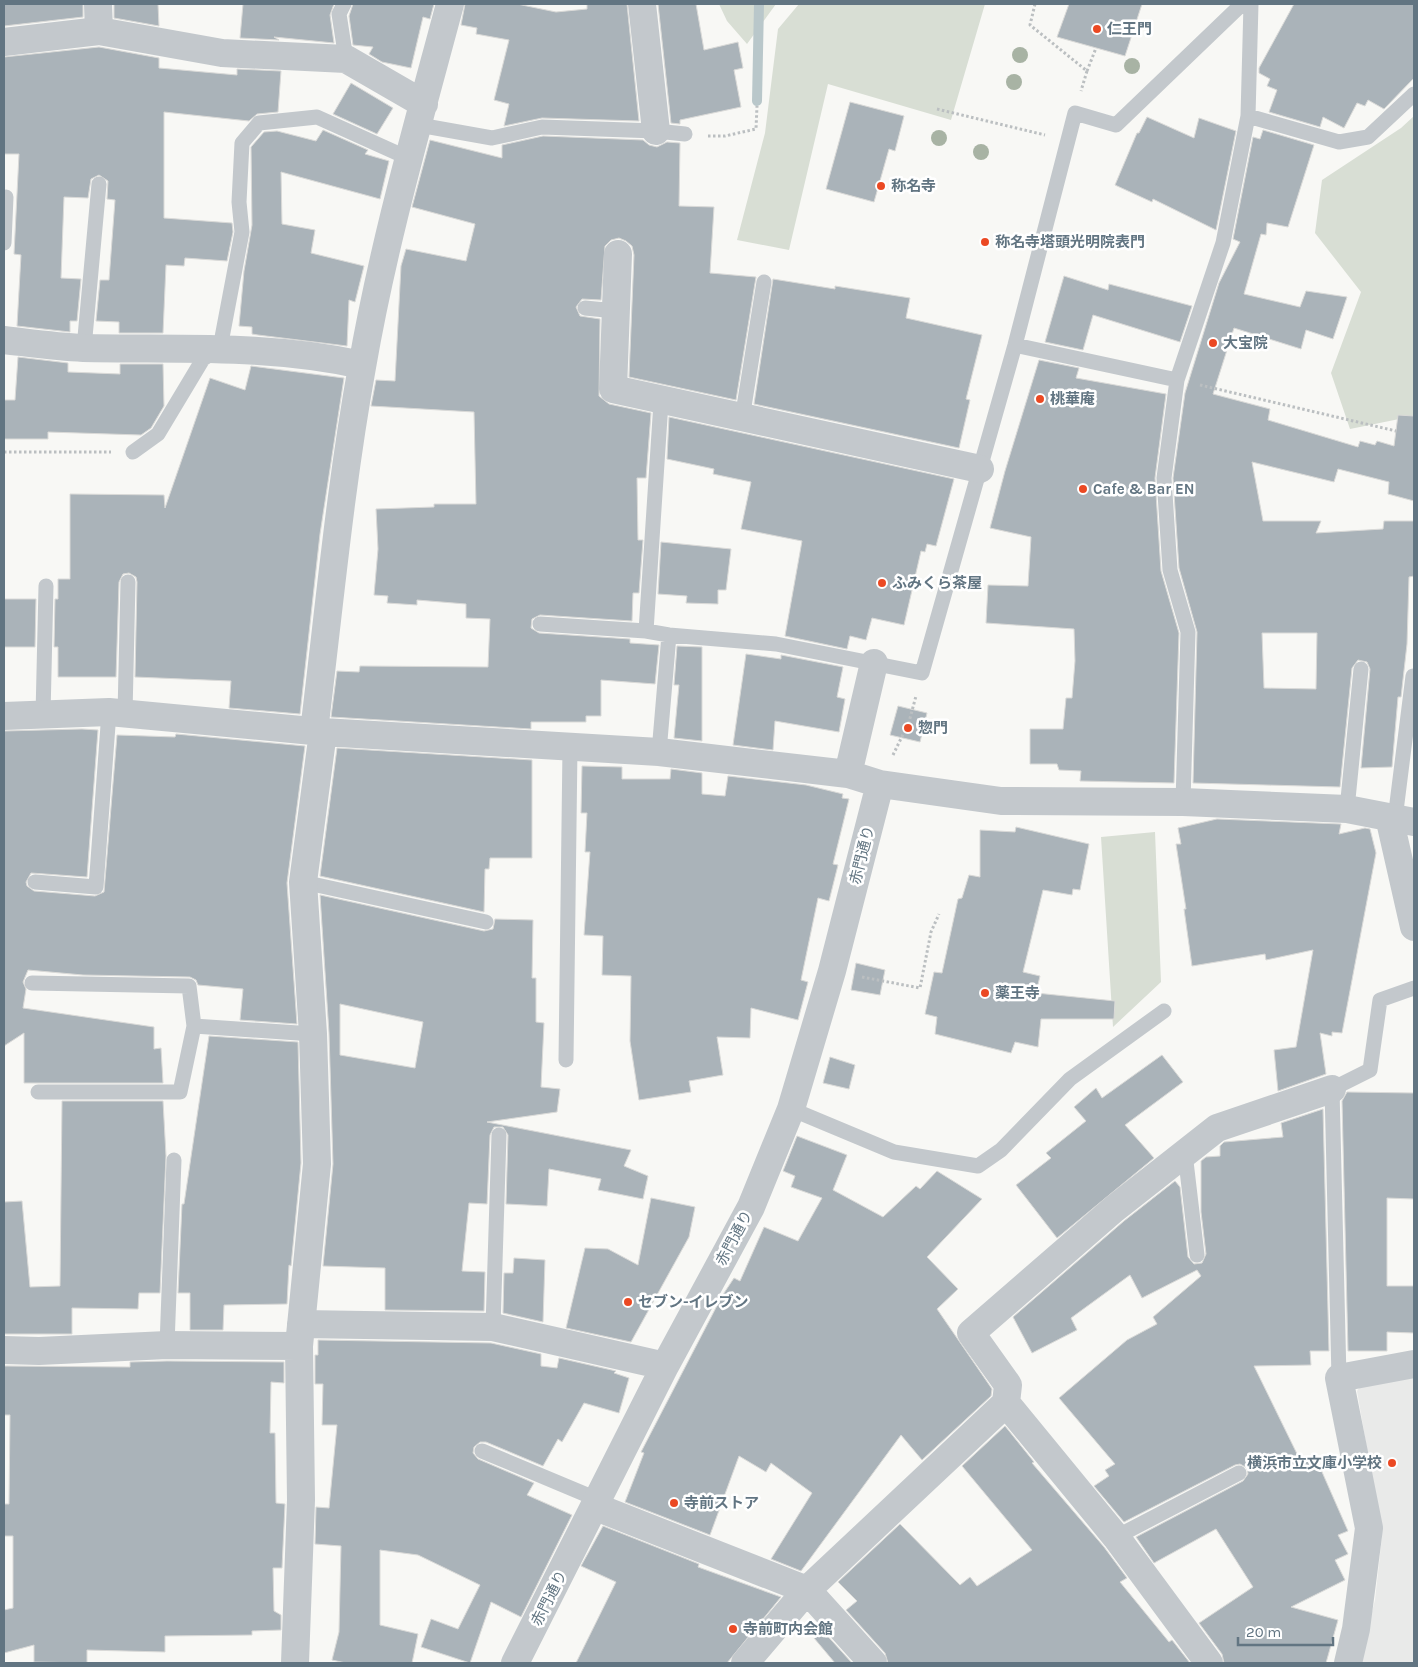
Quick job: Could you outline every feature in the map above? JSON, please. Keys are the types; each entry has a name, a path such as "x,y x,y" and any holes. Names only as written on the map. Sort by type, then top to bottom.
{"street":[{"path":"98,4 99,31"},
{"path":"295,1663 301,1500 300,1335 317,1164 313,1034 303,882 347,456 362,365 408,158 422,114 450,4"},
{"path":"642,4 656,131"},
{"path":"4,42 99,31 222,53 346,59 422,114"},
{"path":"618,254 613,389 661,402 980,469"},
{"path":"4,340 84,348 220,348 316,355 362,365"},
{"path":"848,774 874,663"},
{"path":"4,716 117,713 318,732 660,752 848,774 880,784 1002,801 1183,802 1347,809 1400,819 1414,927"},
{"name":"赤門通り","path":"515,1663 598,1503 665,1366 751,1207 791,1109 832,971 880,784"},
{"path":"745,1663 807,1590 1006,1404 1008,1385 971,1332 1114,1209 1217,1128 1332,1089"},
{"path":"4,1350 39,1351 167,1345 300,1335 493,1327 665,1366"},
{"path":"1348,1663 1356,1629 1370,1528 1339,1378 1414,1364"},
{"path":"1006,1404 1116,1537 1209,1663"},
{"path":"598,1503 807,1590 873,1663"}],"lane":[{"path":"344,4 339,14 346,59"},
{"path":"540,624 646,631 669,635 776,644 922,673 1015,345 1075,113 1116,125 1242,4"},
{"path":"1183,802 1188,632 1170,570 1164,478 1177,380 1223,243 1248,116 1251,4"},
{"path":"1248,116 1339,142 1368,137 1414,94"},
{"path":"422,114 492,138 542,127 656,131 685,134"},
{"path":"133,452 158,434 203,359 220,348 242,232 240,202 242,143 259,123 317,117 408,158"},
{"path":"84,348 99,184"},
{"path":"4,243 6,197"},
{"path":"742,419 764,282"},
{"path":"585,308 616,310"},
{"path":"1015,345 1177,380"},
{"path":"646,631 661,402"},
{"path":"35,882 96,887 117,713 128,582"},
{"path":"43,715 46,586"},
{"path":"660,752 669,635"},
{"path":"1347,809 1361,669"},
{"path":"1400,819 1413,676"},
{"path":"566,1060 570,747"},
{"path":"303,882 486,922"},
{"path":"32,983 189,986 194,1026 180,1092 38,1092"},
{"path":"1339,1378 1332,1089 1370,1070 1380,1000 1414,988"},
{"path":"791,1109 894,1152 978,1166 1001,1150 1070,1079 1164,1012"},
{"path":"194,1026 313,1034"},
{"path":"493,1327 499,1135"},
{"path":"1185,1153 1197,1255"},
{"path":"167,1345 174,1160"},
{"path":"482,1450 598,1503"},
{"path":"1116,1537 1238,1473"}],"path":[{"path":"1035,4 1030,25 1087,71"},
{"path":"1075,113 1096,48"},
{"path":"685,134 725,136 756,128 757,106"},
{"path":"937,109 1068,140"},
{"path":"1216,389 1396,431"},
{"path":"4,452 133,452"},
{"path":"832,971 920,988 931,932 939,914"}],"shaded area":[{"path":"719,4 776,4 747,44 727,21"},
{"path":"799,4 985,4 951,120 828,84 789,250 737,240 765,133 778,29"},
{"path":"1414,116 1414,416 1350,429 1331,373 1361,292 1315,233 1322,180 1401,128"},
{"path":"1155,832 1161,982 1113,1027 1101,837"},
{"name":"横浜市立文庫小学校","path":"1414,1377 1414,1663 1359,1663 1375,1600 1382,1536 1357,1391 1362,1384"}],"building":[{"path":"4,4 83,4 83,17 4,26"},
{"path":"114,4 158,4 159,26 114,18"},
{"path":"243,4 334,4 330,15 334,43 274,37 279,40 240,38"},
{"path":"353,4 434,4 430,19 423,17 411,68 382,62 369,54 373,47 353,45 349,16"},
{"path":"465,4 517,4 556,12 587,9 587,4 627,4 639,121 542,118 504,126 509,104 494,100 509,40 476,34 477,28 461,25"},
{"path":"658,4 696,4 704,50 738,42 743,68 734,70 741,107 680,120 680,124 671,123"},
{"name":"仁王門","path":"1069,4 1142,4 1125,56 1057,37"},
{"path":"1294,4 1414,4 1414,78 1384,109 1368,100 1365,106 1357,103 1344,128 1323,117 1320,127 1269,112 1277,90 1267,86 1270,79 1259,73 1259,68"},
{"path":"99,47 159,58 159,68 237,75 237,69 281,71 278,112 257,114 249,121 164,112 164,218 232,223 233,232 227,261 185,258 184,266 166,265 163,333 119,333 119,322 96,321 100,280 109,280 115,200 107,199 108,181 99,175 91,179 88,198 64,197 61,278 81,279 77,321 70,321 70,332 17,326 21,255 14,254 19,154 4,154 4,57"},
{"path":"351,83 393,108 377,134 333,114"},
{"path":"850,102 904,116 895,151 889,149 874,202 826,189"},
{"path":"1147,117 1194,138 1199,118 1236,131 1216,230 1153,199 1152,202 1115,185 1137,133 1139,133"},
{"path":"323,130 368,150 365,154 389,161 380,199 281,172 282,224 315,230 311,253 364,266 355,302 349,300 347,346 252,334 252,327 239,326 244,271 252,225 251,147 264,132 277,131 316,141"},
{"path":"1263,130 1314,145 1288,227 1267,223 1266,235 1261,234 1244,294 1300,307 1306,291 1347,297 1333,339 1306,330 1301,349 1234,328 1213,394 1270,409 1268,420 1358,447 1360,441 1375,445 1377,441 1394,446 1398,415 1414,416 1414,501 1388,494 1389,482 1338,469 1334,482 1252,462 1263,521 1321,521 1316,533 1383,529 1384,521 1414,521 1414,576 1409,577 1407,644 1401,697 1398,697 1392,767 1361,768 1370,669 1367,662 1358,660 1352,668 1340,787 1193,783 1197,632 1179,568 1173,478 1185,393 1219,283 1240,242 1233,239 1253,137 1260,139","holes":["1262,633 1317,633 1316,689 1264,688"]},
{"path":"543,136 643,140 649,145 657,147 667,142 680,143 679,206 714,207 710,273 756,277 736,400 629,377 634,255 632,246 626,241 619,238 611,240 605,246 601,300 582,299 576,307 580,316 600,319 599,396 609,404 651,413 646,478 637,478 638,540 643,540 639,593 633,593 632,621 540,615 532,619 531,628 539,633 630,639 630,643 659,645 655,684 601,680 601,716 586,716 586,722 531,722 531,729 331,717 337,671 359,672 360,666 488,667 490,619 466,618 466,604 417,600 417,605 387,603 388,596 374,595 378,549 376,509 434,507 434,504 476,504 474,412 371,406 376,380 395,381 401,266 406,249 466,261 475,224 412,207 430,140 502,158 502,145"},
{"path":"1064,276 1108,290 1109,284 1192,306 1180,342 1093,315 1083,350 1045,342"},
{"path":"773,279 835,289 835,286 910,298 906,318 982,335 966,399 970,400 959,448 754,404"},
{"path":"18,357 68,363 68,372 120,374 120,364 163,364 164,406 151,428 141,435 48,432 48,439 4,439 4,400 15,400"},
{"path":"1039,360 1079,368 1076,378 1166,394 1155,478 1161,571 1179,633 1174,783 1080,781 1081,771 1059,770 1057,764 1030,764 1030,729 1063,729 1066,698 1072,698 1075,661 1074,629 986,623 988,585 1028,586 1031,537 990,528 1005,471"},
{"path":"251,366 344,378 320,534 300,714 229,708 231,681 135,677 137,582 136,577 129,573 123,574 119,582 116,677 58,677 58,647 54,647 55,599 58,599 58,579 70,579 70,494 164,495 165,508 210,378 245,390"},
{"path":"669,417 954,479 936,546 927,544 925,552 921,551 904,625 872,618 866,640 850,636 847,649 785,636 802,541 741,529 751,482 713,474 714,469 667,459"},
{"path":"661,542 731,549 726,590 718,590 718,604 686,603 687,596 658,594"},
{"path":"4,599 36,599 35,647 4,647"},
{"path":"677,646 702,647 702,741 674,738 679,685 674,685"},
{"path":"746,654 781,659 781,655 843,667 837,697 845,699 839,732 775,721 773,750 733,745"},
{"name":"惣門","path":"898,706 927,713 920,742 890,735"},
{"path":"98,730 87,877 31,873 26,882 27,886 34,891 95,896 104,892 117,735 175,737 176,734 305,746 287,883 297,1024 240,1020 243,989 198,985 196,980 190,977 83,975 28,970 23,982 26,989 23,1008 154,1027 154,1049 161,1048 163,1083 24,1083 24,1033 4,1046 4,731"},
{"path":"337,748 532,760 532,858 490,858 489,869 485,869 484,912 320,876"},
{"path":"582,766 622,767 622,779 670,779 671,769 702,773 702,794 725,796 728,776 806,785 843,794 842,798 849,799 833,864 838,865 829,901 818,898 801,980 808,982 798,1020 751,1008 750,1038 717,1037 723,1075 689,1081 691,1092 639,1100 630,1041 631,976 602,975 603,936 584,935 590,852 585,852 587,813 581,813"},
{"path":"1217,819 1341,824 1339,834 1365,828 1370,829 1376,853 1342,1033 1332,1032 1332,1036 1320,1033 1326,1074 1278,1091 1274,1050 1296,1047 1313,950 1266,960 1265,954 1192,966 1176,844 1181,844 1178,828"},
{"path":"1016,827 1089,844 1080,890 1073,889 1072,895 1043,890 1023,972 1040,976 1036,993 1115,1001 1114,1019 1041,1019 1038,1047 1015,1042 1011,1053 935,1034 937,1017 925,1014 934,972 942,973 958,899 962,898 969,875 980,877 980,830 1015,832"},
{"path":"320,895 484,931 493,929 495,919 533,920 532,978 536,978 536,1022 544,1023 541,1087 560,1089 557,1112 487,1122 631,1150 624,1166 648,1176 643,1199 598,1190 601,1179 549,1169 547,1206 506,1204 508,1135 503,1127 494,1127 490,1135 487,1204 469,1203 462,1271 485,1272 484,1311 385,1310 385,1268 323,1266 333,1164 329,1033","holes":["340,1004 423,1022 415,1068 340,1055"]},
{"path":"856,963 885,970 880,995 851,990"},
{"path":"209,1036 298,1042 301,1163 291,1266 289,1265 287,1304 224,1305 223,1330 190,1330 190,1293 178,1293 182,1204 184,1204"},
{"path":"1162,1055 1183,1082 1125,1125 1154,1158 1057,1238 1016,1185 1051,1158 1046,1153 1086,1121 1074,1107 1096,1088 1102,1098"},
{"path":"830,1057 855,1065 849,1089 823,1083"},
{"path":"1347,1092 1414,1093 1414,1199 1387,1198 1387,1286 1414,1286 1414,1333 1387,1332 1387,1351 1348,1351 1342,1101"},
{"path":"62,1101 163,1101 166,1156 160,1293 139,1293 138,1309 72,1308 72,1334 4,1334 4,1202 22,1201 30,1287 60,1286"},
{"path":"1323,1109 1329,1351 1310,1351 1311,1365 1254,1366 1301,1462 1315,1456 1348,1531 1338,1535 1348,1554 1335,1560 1345,1580 1291,1607 1338,1620 1326,1663 1224,1663 1222,1654 1199,1623 1253,1587 1216,1529 1154,1563 1136,1537 1243,1481 1248,1474 1247,1468 1240,1464 1235,1465 1124,1522 1094,1486 1109,1476 1105,1470 1115,1464 1059,1398 1127,1340 1157,1324 1153,1317 1201,1276 1197,1270 1142,1298 1130,1275 1071,1318 1077,1330 1032,1353 1013,1317 1124,1221 1175,1181 1180,1187 1188,1257 1194,1264 1202,1263 1206,1254 1201,1212 1201,1161 1206,1157 1220,1156 1220,1146 1224,1142 1283,1137 1281,1123"},
{"path":"797,1136 847,1155 833,1190 883,1217 916,1186 920,1189 937,1171 982,1199 927,1257 958,1289 937,1309 992,1389 991,1396 922,1460 901,1435 801,1571 771,1559 812,1493 771,1463 766,1472 739,1456 710,1535 625,1502 644,1453 641,1452 722,1296 734,1278 740,1281 764,1227 798,1241 822,1198 791,1187 795,1176 783,1171"},
{"path":"651,1198 695,1207 689,1237 631,1342 566,1328 585,1248 608,1249 638,1265"},
{"path":"514,1258 545,1260 543,1322 503,1313 504,1273 513,1273"},
{"path":"318,1340 491,1343 541,1354 541,1366 557,1368 559,1358 616,1371 614,1373 629,1378 619,1413 584,1403 562,1442 558,1439 543,1466 486,1442 480,1442 474,1447 473,1453 478,1459 534,1483 527,1495 572,1515 521,1617 491,1602 470,1663 421,1647 431,1619 458,1629 480,1585 418,1555 380,1550 380,1625 418,1634 412,1663 346,1663 332,1660 339,1632 341,1546 315,1544 316,1507 329,1508 337,1425 322,1425 323,1384 315,1384 315,1355 318,1355"},
{"path":"130,1362 284,1362 284,1383 271,1382 270,1433 275,1433 276,1503 285,1504 282,1568 273,1568 274,1611 281,1615 281,1630 252,1631 252,1635 165,1636 165,1652 87,1650 87,1663 34,1662 34,1645 4,1653 4,1610 13,1608 13,1536 4,1536 4,1504 9,1504 10,1415 4,1415 4,1366 130,1367"},
{"path":"1005,1426 1034,1462 1032,1463 1104,1547 1127,1578 1120,1582 1169,1642 1172,1640 1190,1663 888,1663 885,1653 846,1610 857,1601 838,1582 900,1524 960,1585 970,1577 977,1586 1032,1550 962,1466"},
{"path":"603,1526 699,1564 698,1567 781,1597 727,1663 576,1663 616,1582 581,1566"},
{"path":"823,1631 852,1663 835,1663 814,1638"}],"waterway":[{"path":"757,101 759,4"}],"place":[{"name":"仁王門","path":"1097,29"},
{"name":"称名寺","path":"881,186"},
{"name":"称名寺塔頭光明院表門","path":"985,242"},
{"name":"大宝院","path":"1213,343"},
{"name":"桃華庵","path":"1040,399"},
{"name":"Cafe & Bar EN","path":"1083,489"},
{"name":"ふみくら茶屋","path":"882,583"},
{"name":"惣門","path":"908,728"},
{"name":"薬王寺","path":"985,993"},
{"name":"セブン-イレブン","path":"628,1302"},
{"name":"横浜市立文庫小学校","path":"1392,1463"},
{"name":"寺前ストア","path":"674,1503"},
{"name":"寺前町内会館","path":"733,1629"}]}
